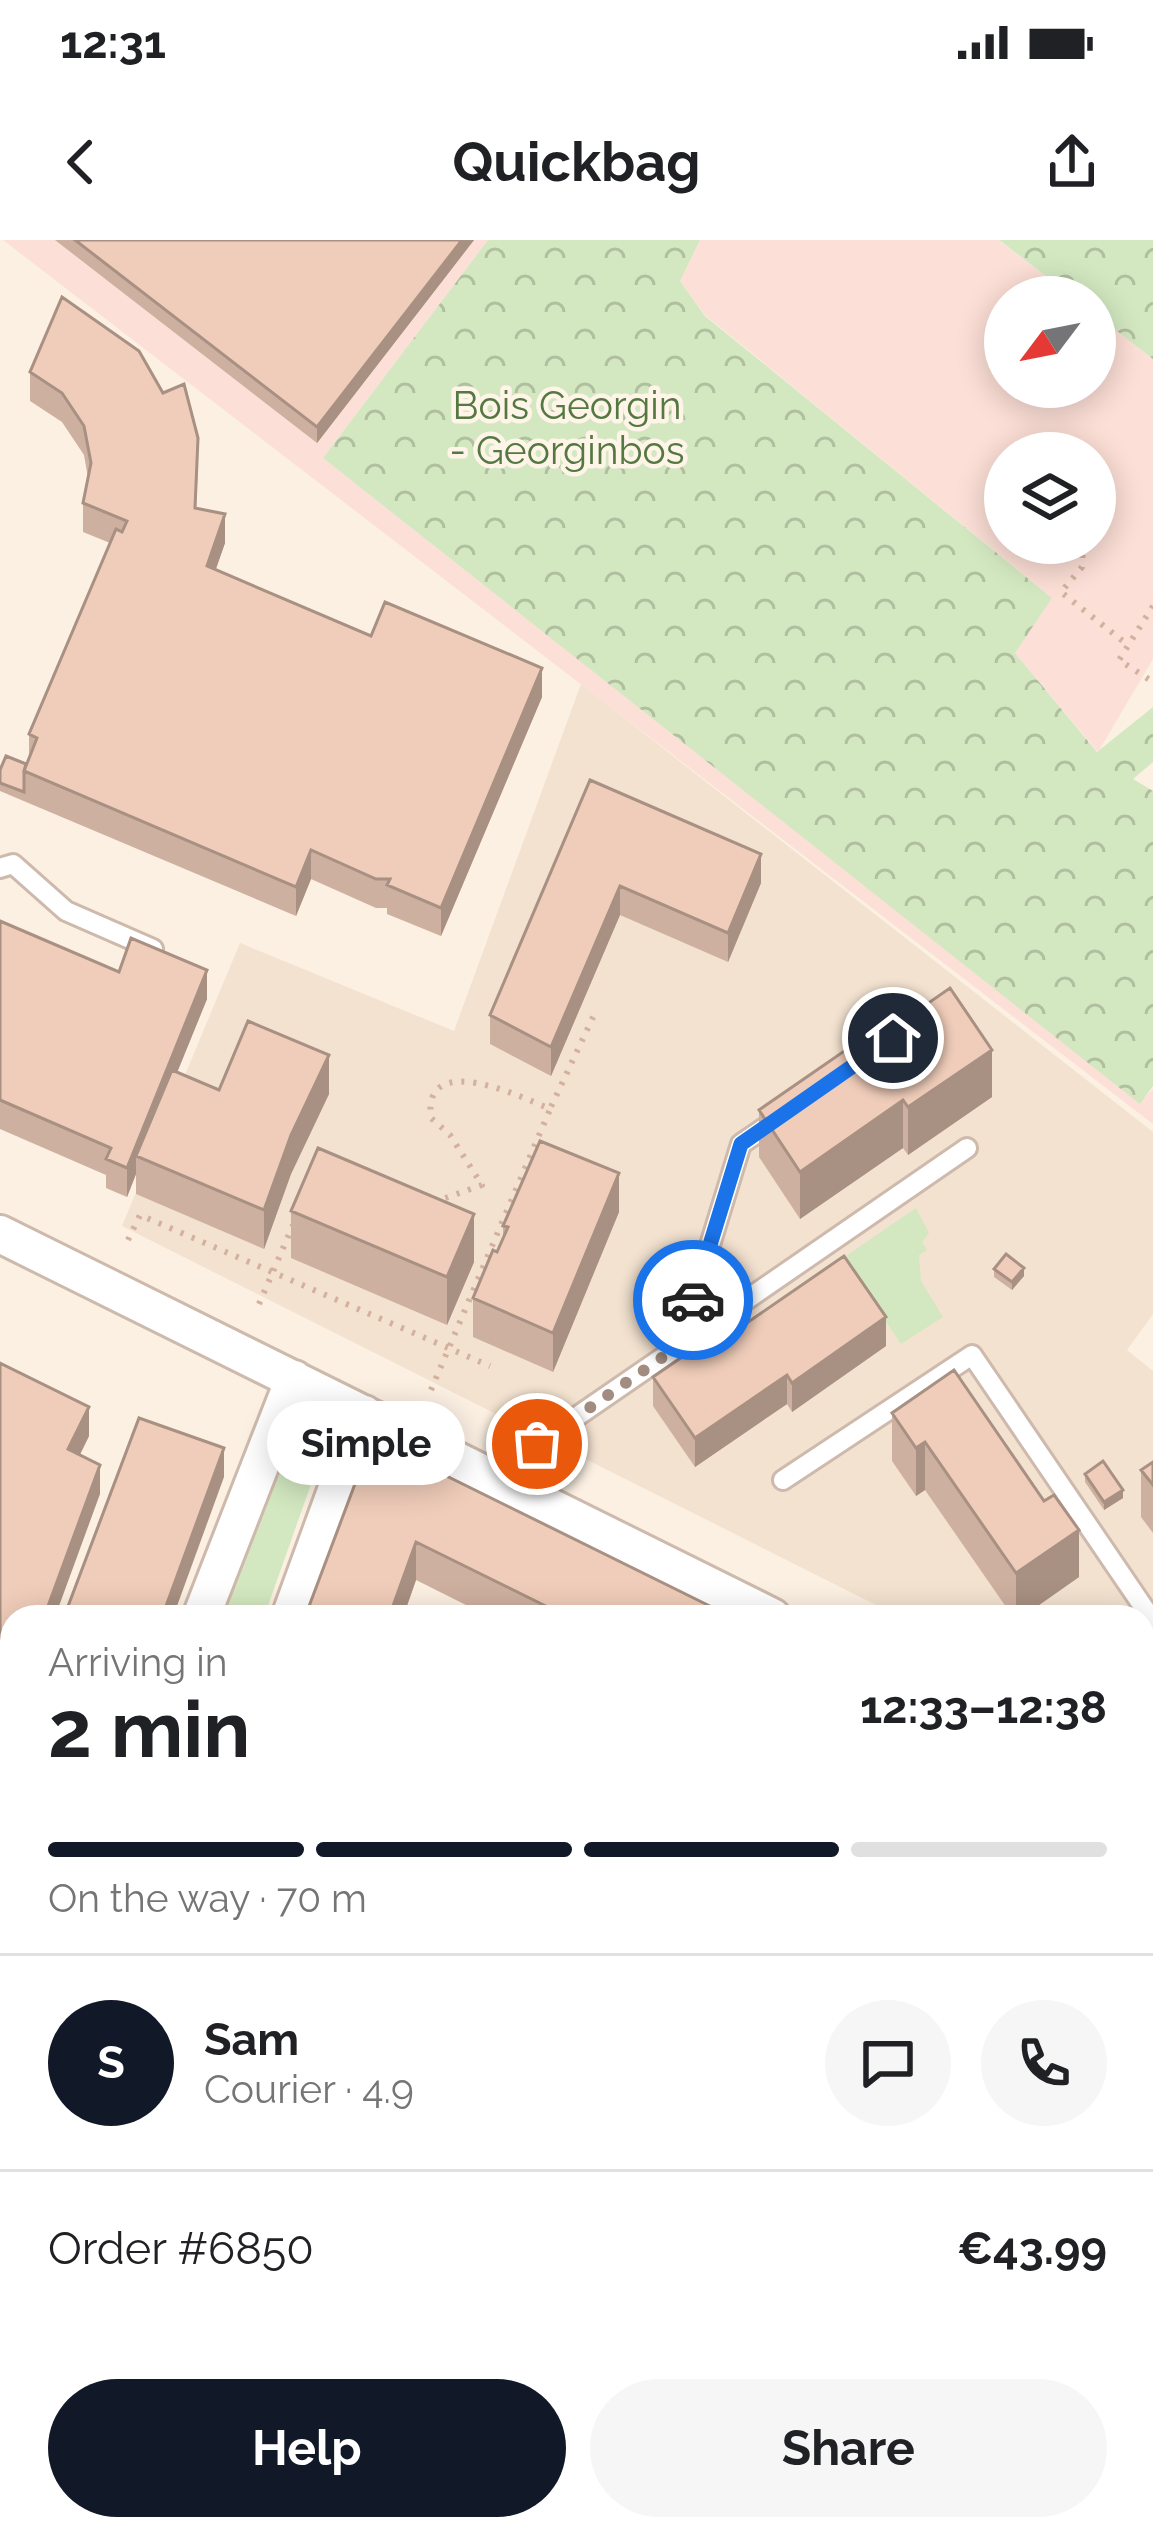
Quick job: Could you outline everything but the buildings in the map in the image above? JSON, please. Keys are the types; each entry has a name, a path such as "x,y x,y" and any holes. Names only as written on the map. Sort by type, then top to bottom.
{"street":[{"path":"0,1234 748,1605"},
{"path":"206,1605 294,1379"},
{"path":"294,1605 364,1414"}],"lane":[{"path":"0,868 13,864 66,911 171,957"},
{"path":"679,1346 741,1144 798,1105"},
{"path":"489,1477 967,1148"},
{"path":"783,1480 972,1355 1141,1605"}],"path":[{"path":"1082,564 1060,592 1129,646"},
{"path":"1153,606 1118,660 1153,682"},
{"path":"431,1390 593,1015"},
{"path":"425,1205 482,1185 450,1135 431,1118 430,1106 440,1089 457,1082 484,1082 551,1107"},
{"path":"128,1240 140,1215 490,1366"},
{"path":"259,1304 296,1217"}],"shaded area":[{"path":"3,240 488,240 323,458 1140,1103 1153,1089 1153,1124"},
{"path":"700,240 998,240 1045,276 984,276 984,408 1116,408 1116,330 1153,359 1153,659 1098,752 1015,653 1051,597 1011,564 1116,564 1116,432 984,432 984,542 705,315 680,281"},
{"path":"581,684 1153,1132 1153,1314 1127,1350 1153,1371 1153,1605 876,1605 122,1226 240,943 454,1031"}],"green space":[{"name":"Bois Georgin - Georginbos","path":"488,240 700,240 680,281 705,316 984,543 984,564 1010,564 1052,598 1015,653 1097,752 1153,707 1153,762 1133,779 1153,791 1153,1086 1140,1104 323,458"},
{"path":"999,240 1153,240 1153,359 1116,330 1116,276 1046,276"},
{"path":"916,1208 929,1233 922,1242 927,1250 919,1255 921,1281 943,1317 901,1344 843,1258"},
{"path":"304,1407 333,1422 268,1605 225,1605"}],"way so far":[{"path":"537,1444 679,1346 693,1300"}],"place":[{"name":"Simple","path":"537,1444"}],"route":[{"path":"693,1300 741,1144 893,1038"}]}
